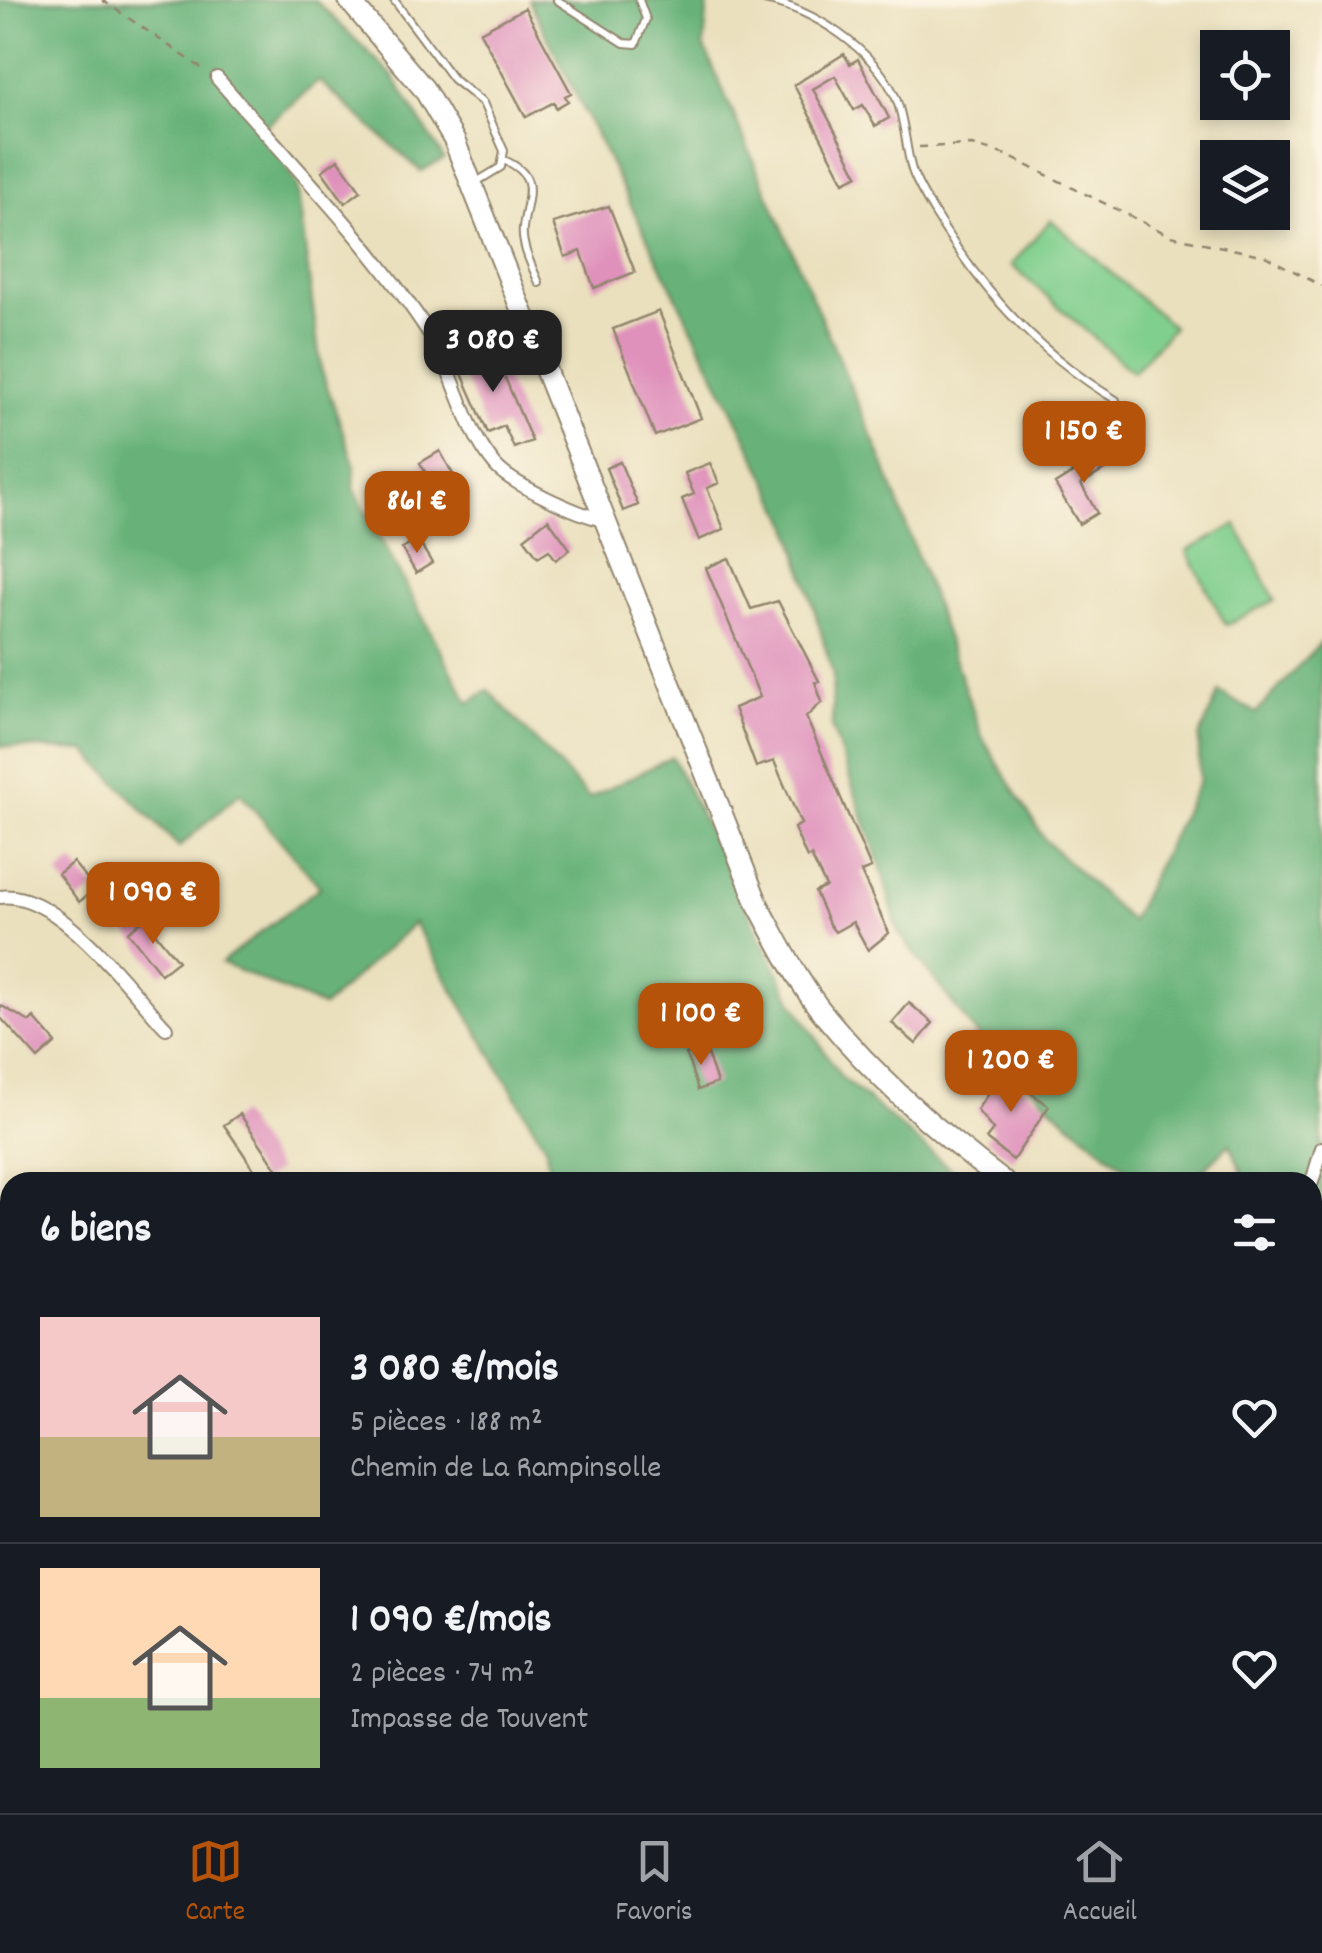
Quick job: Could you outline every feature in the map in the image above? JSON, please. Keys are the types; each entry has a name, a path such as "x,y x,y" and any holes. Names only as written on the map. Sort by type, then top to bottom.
{"main road":[{"path":"348,0 424,89 454,140 733,848 782,950 824,1015 860,1056 905,1100 992,1172"}],"street":[{"path":"217,78 345,225 432,338 474,437 498,470 585,516 602,520"},
{"path":"0,898 17,895 28,899 68,925 166,1028"},
{"path":"1315,1172 1322,1148"}],"lane":[{"path":"394,0 453,79 483,103 504,160 523,170 532,189 522,230 539,283"},
{"path":"556,0 624,43 636,44 644,34 646,19 639,0"},
{"path":"764,0 814,16 849,40 894,95 913,174 946,232 1018,326 1075,376 1116,400"},
{"path":"472,184 488,178 504,160"}],"path":[{"path":"102,0 217,78"},
{"path":"907,149 935,143 972,145 1006,155 1171,236 1265,256 1322,286"}],"green space":[{"path":"0,0 315,0 392,75 444,159 421,171 319,81 264,127 297,186 321,369 355,466 354,489 469,703 488,690 589,798 672,757 793,1002 841,1077 954,1172 549,1172 546,1148 414,923 323,1007 221,963 320,887 240,793 179,847 86,751 0,746"},
{"path":"529,0 708,0 704,46 884,464 983,739 1045,840 1130,921 1199,781 1199,738 1219,692 1256,713 1322,641 1322,1172 1242,1172 1230,1144 1201,1172 1130,1172 1057,1112 973,1030 898,932 881,867 832,728 833,674 790,526"},
{"path":"1051,220 1173,327 1133,372 1011,265"},
{"path":"1236,525 1275,600 1226,625 1187,551"}],"building":[{"path":"525,8 571,93 565,96 568,101 556,108 554,102 526,117 480,32"},
{"path":"844,54 850,64 858,59 889,118 875,126 863,105 854,110 835,76 813,89 858,175 844,182 794,85"},
{"path":"338,159 361,191 345,203 322,171"},
{"path":"609,206 635,272 594,288 581,251 565,257 553,223"},
{"path":"659,311 701,418 655,436 613,329"},
{"path":"491,345 532,441 514,448 504,426 488,433 456,360"},
{"path":"1111,449 1118,462 1081,484 1097,513 1079,524 1055,484"},
{"path":"440,451 464,494 444,505 420,463"},
{"path":"620,462 638,505 623,511 606,468"},
{"path":"710,463 719,483 707,488 724,529 699,540 682,499 694,494 685,473"},
{"path":"548,519 570,549 556,560 549,550 538,557 524,538"},
{"path":"418,540 432,563 416,573 402,549"},
{"path":"729,558 751,609 778,601 819,681 815,682 822,702 806,717 871,868 861,872 889,933 868,950 853,922 835,932 829,924 815,892 826,887 794,828 801,824 774,761 756,767 734,708 760,697 706,568"},
{"path":"73,862 95,889 79,902 58,874"},
{"path":"144,919 178,961 161,974 128,932"},
{"path":"909,1003 933,1023 916,1044 892,1023"},
{"path":"0,1005 30,1022 34,1018 56,1043 38,1059 0,1017"},
{"path":"973,1035 1000,1060 990,1071 963,1046"},
{"path":"705,1047 717,1083 698,1090 686,1054"},
{"path":"1002,1072 1049,1106 1013,1160 986,1139 993,1130 977,1110"},
{"path":"240,1114 278,1170 256,1172 224,1125"}]}
